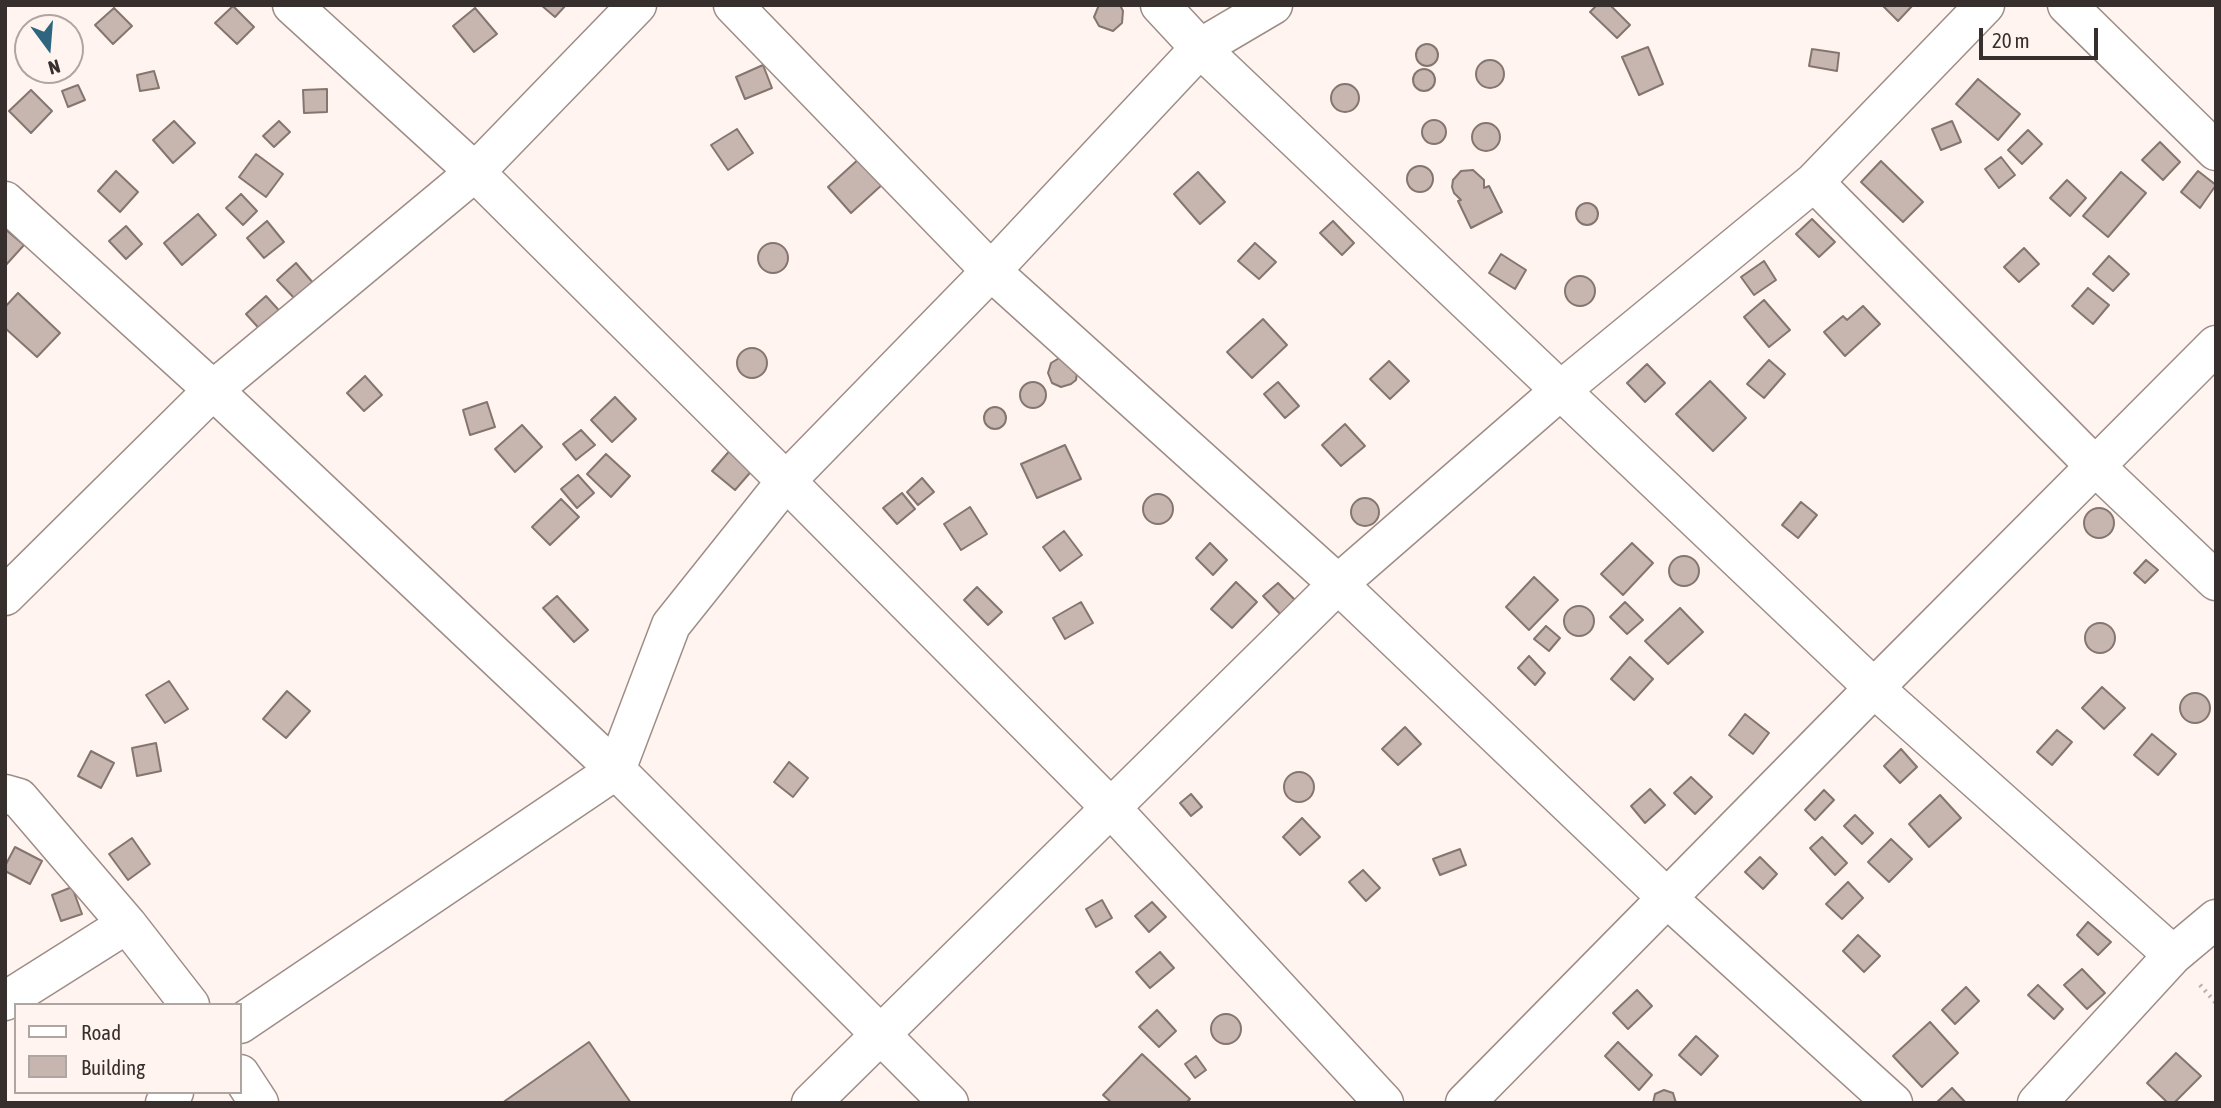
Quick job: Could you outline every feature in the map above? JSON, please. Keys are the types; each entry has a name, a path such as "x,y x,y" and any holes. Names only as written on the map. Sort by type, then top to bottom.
{"street":[{"path":"292,5 475,172 786,481 1111,808 1384,1103"},
{"path":"5,596 213,390 475,172 637,5"},
{"path":"733,5 991,271 1338,584 1667,898 1892,1103"},
{"path":"1160,5 1200,48 1874,688 2173,955"},
{"path":"242,1023 616,770 671,625 786,481 991,271 1200,48 1273,5"},
{"path":"811,1103 1338,584 1560,390 1814,182 1985,5"},
{"path":"2067,5 2216,151"},
{"path":"1814,182 2095,466 2216,581"},
{"path":"5,201 213,390 616,770 949,1103"},
{"path":"1465,1103 2216,345"},
{"path":"5,794 19,798 127,924 188,1003"},
{"path":"2037,1103 2173,955 2216,919"},
{"path":"5,1001 127,924"},
{"path":"242,1077 259,1103"}],"building":[{"path":"541,5 566,5 555,17"},
{"path":"1099,5 1120,5 1123,11 1122,23 1113,31 1099,26 1094,17"},
{"path":"1597,5 1610,5 1630,25 1617,38 1590,12"},
{"path":"1882,5 1913,5 1898,21"},
{"path":"233,6 254,27 237,44 215,23"},
{"path":"114,8 132,26 113,44 95,25"},
{"path":"475,8 497,34 474,52 453,26"},
{"path":"1427,44 1435,47 1438,55 1435,63 1427,66 1419,63 1416,55 1419,47"},
{"path":"1648,47 1663,84 1639,95 1622,57"},
{"path":"1812,49 1839,53 1837,71 1809,66"},
{"path":"1490,60 1500,64 1504,74 1500,84 1490,88 1480,84 1476,74 1480,64"},
{"path":"763,65 772,88 745,99 736,77"},
{"path":"1420,69 1428,69 1435,76 1435,84 1428,91 1420,91 1413,84 1413,76"},
{"path":"154,71 159,88 140,91 137,75"},
{"path":"1978,79 2020,114 1998,140 1956,104"},
{"path":"1345,84 1355,88 1359,98 1355,108 1345,112 1335,108 1331,98 1335,88"},
{"path":"78,85 85,100 68,107 62,91"},
{"path":"327,89 327,112 304,113 303,90"},
{"path":"31,90 52,111 31,133 9,111"},
{"path":"1434,120 1443,123 1446,132 1443,141 1434,144 1425,141 1422,132 1425,123"},
{"path":"174,121 195,143 173,163 153,140"},
{"path":"279,121 290,132 274,147 263,136"},
{"path":"1952,121 1961,142 1941,150 1932,129"},
{"path":"1486,123 1496,127 1500,137 1496,147 1486,151 1476,147 1472,137 1476,127"},
{"path":"737,129 753,153 728,170 711,145"},
{"path":"2028,130 2042,144 2022,164 2008,150"},
{"path":"2160,142 2180,162 2163,180 2142,160"},
{"path":"256,154 283,174 266,197 239,177"},
{"path":"861,157 884,183 851,213 828,187"},
{"path":"2001,157 2015,175 1999,188 1985,169"},
{"path":"1881,161 1923,202 1903,222 1861,182"},
{"path":"1420,166 1429,170 1433,179 1429,188 1420,192 1411,188 1407,179 1411,170"},
{"path":"1473,170 1484,180 1484,188 1489,186 1502,212 1471,228 1458,201 1461,200 1452,187 1453,180 1461,171"},
{"path":"116,171 138,192 120,212 98,191"},
{"path":"2198,171 2216,185 2200,208 2181,192"},
{"path":"1198,172 1225,202 1200,224 1174,194"},
{"path":"2121,172 2146,193 2108,237 2083,216"},
{"path":"2067,180 2086,198 2070,216 2050,198"},
{"path":"241,194 257,211 243,225 226,208"},
{"path":"1587,203 1595,206 1598,214 1595,222 1587,225 1579,222 1576,214 1579,206"},
{"path":"198,214 216,235 182,265 164,243"},
{"path":"1812,219 1835,242 1819,257 1796,234"},
{"path":"267,221 284,242 264,258 247,238"},
{"path":"1333,221 1354,243 1342,255 1320,233"},
{"path":"126,226 142,244 126,259 109,241"},
{"path":"5,229 24,245 5,266"},
{"path":"773,243 779,244 787,252 787,264 779,272 773,273 767,272 759,264 758,258 759,252 767,244"},
{"path":"1255,243 1276,262 1259,279 1238,261"},
{"path":"2024,248 2039,264 2019,282 2004,267"},
{"path":"1501,254 1526,270 1515,289 1489,273"},
{"path":"2109,256 2129,274 2113,291 2093,274"},
{"path":"1764,261 1776,280 1754,295 1741,277"},
{"path":"296,263 314,284 296,300 277,280"},
{"path":"1580,276 1591,280 1595,291 1591,302 1580,306 1569,302 1565,291 1569,280"},
{"path":"2088,288 2109,305 2093,324 2072,306"},
{"path":"18,293 60,333 37,357 5,328 5,307"},
{"path":"266,296 285,317 265,335 246,314"},
{"path":"1764,300 1790,330 1769,347 1744,317"},
{"path":"1863,306 1880,324 1845,356 1824,332 1843,316 1847,320"},
{"path":"1263,319 1287,345 1252,378 1227,352"},
{"path":"752,348 758,349 766,357 766,369 758,377 752,378 746,377 738,369 737,363 738,357 746,349"},
{"path":"1061,357 1077,373 1076,380 1061,387 1052,383 1048,373 1051,363"},
{"path":"1769,360 1785,374 1764,398 1747,384"},
{"path":"1389,361 1409,381 1390,399 1370,379"},
{"path":"1647,364 1665,383 1645,402 1627,383"},
{"path":"365,376 382,395 364,411 347,393"},
{"path":"1710,381 1746,418 1713,451 1676,414"},
{"path":"1033,382 1042,386 1046,395 1042,404 1033,408 1024,404 1020,395 1024,386"},
{"path":"1278,382 1299,406 1285,418 1264,394"},
{"path":"615,397 636,419 612,442 591,420"},
{"path":"487,402 495,427 470,435 463,410"},
{"path":"995,407 1003,410 1006,418 1003,426 995,429 987,426 984,418 987,410"},
{"path":"1345,424 1365,446 1341,466 1322,445"},
{"path":"522,425 542,447 515,472 495,449"},
{"path":"581,430 595,445 576,460 563,444"},
{"path":"1065,445 1081,479 1037,498 1021,464"},
{"path":"732,448 755,467 735,490 712,471"},
{"path":"606,454 630,476 611,497 587,474"},
{"path":"578,475 594,493 577,508 561,489"},
{"path":"922,478 934,492 918,505 907,492"},
{"path":"902,493 915,509 897,524 883,508"},
{"path":"1158,494 1164,495 1172,503 1172,515 1164,523 1158,524 1152,523 1144,515 1143,509 1144,503 1152,495"},
{"path":"1365,498 1375,502 1379,512 1375,522 1365,526 1355,522 1351,512 1355,502"},
{"path":"561,499 579,517 550,545 532,527"},
{"path":"1801,502 1817,515 1798,538 1782,525"},
{"path":"970,507 987,534 961,550 944,524"},
{"path":"2099,508 2105,509 2113,517 2113,529 2105,537 2099,538 2093,537 2085,529 2084,523 2085,517 2093,509"},
{"path":"1064,531 1082,555 1060,571 1043,547"},
{"path":"1210,543 1227,560 1213,575 1196,558"},
{"path":"1632,543 1653,563 1623,595 1601,574"},
{"path":"1684,556 1690,557 1698,565 1698,577 1690,585 1684,586 1678,585 1670,577 1669,571 1670,565 1678,557"},
{"path":"2146,560 2158,570 2145,583 2134,573"},
{"path":"1534,577 1558,600 1529,630 1506,607"},
{"path":"1236,582 1257,602 1232,628 1211,609"},
{"path":"1278,583 1297,602 1282,616 1263,596"},
{"path":"977,587 1002,612 988,625 964,600"},
{"path":"557,596 588,630 574,642 543,608"},
{"path":"1081,602 1093,623 1065,639 1053,618"},
{"path":"1625,602 1643,620 1627,634 1610,617"},
{"path":"1579,606 1585,607 1593,615 1593,627 1585,635 1579,636 1573,635 1565,627 1564,621 1565,615 1573,607"},
{"path":"1680,608 1703,632 1668,664 1645,641"},
{"path":"2100,623 2106,624 2114,632 2114,644 2106,652 2100,653 2094,652 2086,644 2085,638 2086,632 2094,624"},
{"path":"1546,626 1560,638 1549,651 1534,639"},
{"path":"1529,656 1545,673 1535,685 1518,668"},
{"path":"1630,657 1653,679 1634,700 1611,679"},
{"path":"169,681 188,709 165,723 146,695"},
{"path":"2102,687 2125,708 2104,729 2082,708"},
{"path":"287,691 310,711 286,738 263,719"},
{"path":"2195,693 2201,694 2209,702 2209,714 2201,722 2195,723 2189,722 2181,714 2180,708 2181,702 2189,694"},
{"path":"1745,714 1769,733 1753,754 1729,735"},
{"path":"1405,727 1421,744 1398,765 1382,749"},
{"path":"2057,730 2072,742 2052,765 2037,752"},
{"path":"2152,734 2176,754 2158,775 2134,755"},
{"path":"156,743 161,771 137,776 132,748"},
{"path":"1901,749 1917,767 1900,783 1884,766"},
{"path":"91,751 114,763 101,788 78,776"},
{"path":"789,762 808,778 793,797 774,782"},
{"path":"1299,772 1305,773 1313,781 1313,793 1305,801 1299,802 1293,801 1285,793 1284,787 1285,781 1293,773"},
{"path":"1691,777 1712,797 1695,814 1674,793"},
{"path":"1650,789 1665,805 1645,823 1631,806"},
{"path":"1824,790 1834,800 1815,820 1805,810"},
{"path":"1191,794 1202,807 1191,816 1180,803"},
{"path":"1940,795 1961,818 1929,847 1909,824"},
{"path":"1855,815 1873,833 1862,844 1844,826"},
{"path":"1302,818 1320,837 1300,855 1283,837"},
{"path":"1822,837 1847,863 1835,875 1810,848"},
{"path":"132,838 150,864 128,880 109,854"},
{"path":"1891,839 1912,859 1889,882 1868,862"},
{"path":"15,847 42,861 30,884 5,871"},
{"path":"1460,849 1466,865 1440,875 1433,859"},
{"path":"1760,857 1777,874 1763,889 1745,872"},
{"path":"1363,870 1380,888 1366,901 1349,882"},
{"path":"1848,882 1863,898 1842,919 1826,904"},
{"path":"72,887 82,914 61,921 52,895"},
{"path":"1102,900 1112,918 1096,927 1086,909"},
{"path":"1152,902 1166,917 1149,932 1135,916"},
{"path":"2088,922 2111,942 2098,955 2077,935"},
{"path":"1858,935 1880,956 1864,972 1843,951"},
{"path":"1160,952 1174,968 1150,988 1136,972"},
{"path":"2082,969 2105,993 2087,1009 2064,985"},
{"path":"2038,985 2063,1009 2054,1019 2028,995"},
{"path":"1966,987 1979,1001 1955,1024 1942,1010"},
{"path":"1637,990 1652,1006 1628,1029 1613,1013"},
{"path":"1157,1010 1176,1031 1159,1047 1139,1027"},
{"path":"1226,1014 1232,1015 1240,1023 1240,1035 1232,1043 1226,1044 1220,1043 1212,1035 1211,1029 1212,1023 1220,1015"},
{"path":"1930,1022 1958,1053 1922,1087 1893,1056"},
{"path":"1696,1036 1718,1056 1701,1075 1679,1055"},
{"path":"589,1042 631,1103 502,1103"},
{"path":"1618,1042 1652,1075 1639,1090 1605,1056"},
{"path":"2176,1053 2201,1076 2174,1103 2168,1103 2147,1083"},
{"path":"1142,1054 1190,1099 1186,1103 1112,1103 1103,1095"},
{"path":"1196,1056 1206,1070 1195,1078 1185,1064"},
{"path":"1952,1088 1966,1103 1936,1103"},
{"path":"1664,1090 1673,1093 1676,1103 1653,1103 1655,1094"}]}
